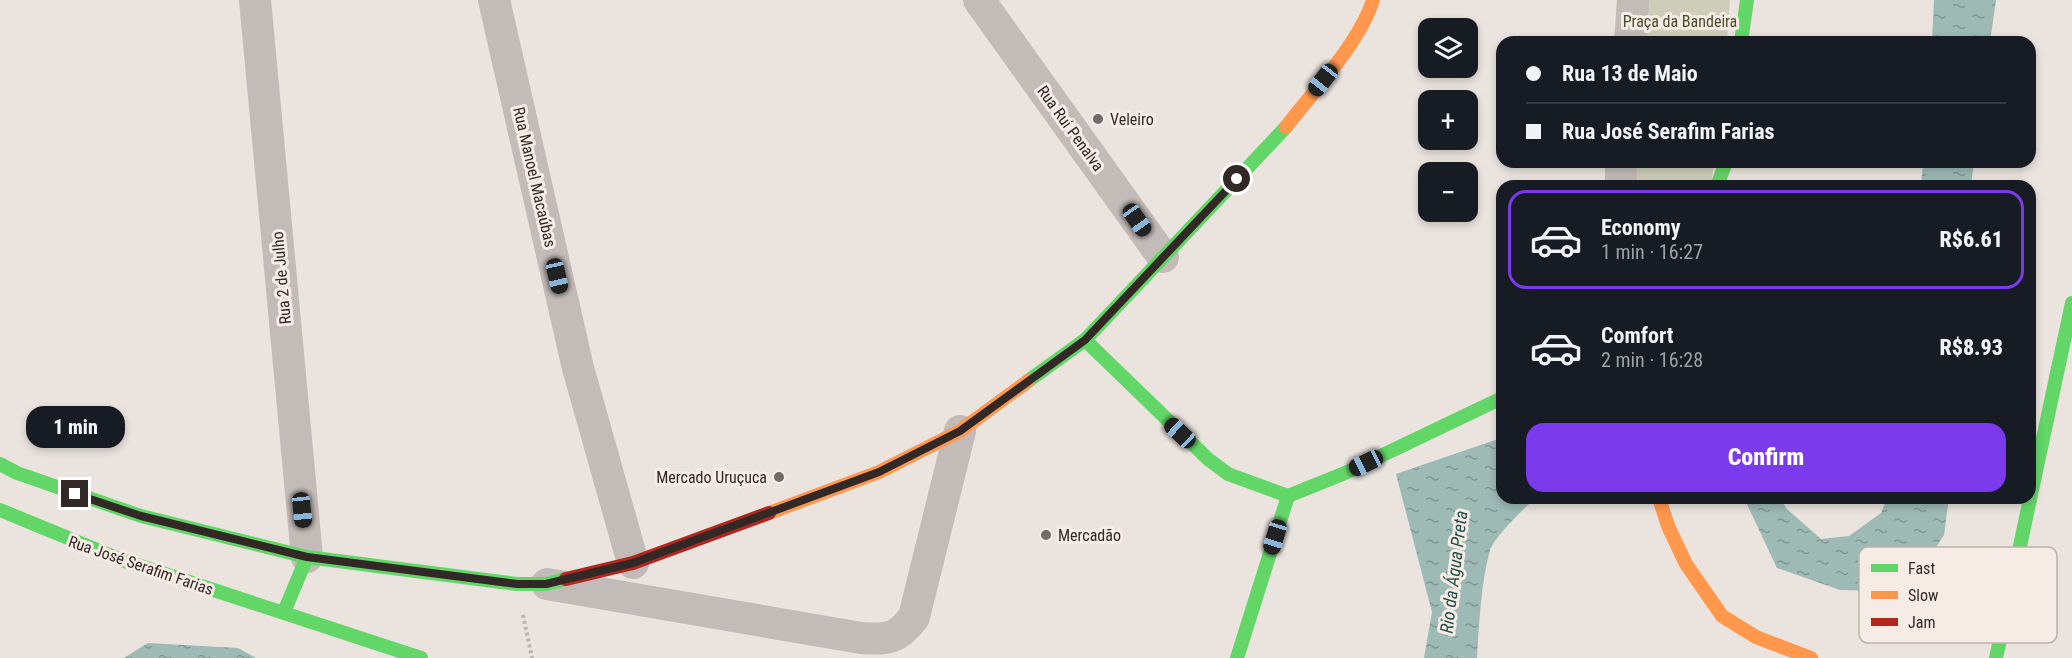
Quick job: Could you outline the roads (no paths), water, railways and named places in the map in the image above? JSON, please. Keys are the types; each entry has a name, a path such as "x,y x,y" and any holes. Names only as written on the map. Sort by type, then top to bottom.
{"street":[{"name":"Rua 2 de Julho","path":"255,0 307,557"},
{"name":"Rua Manoel Macaúbas","path":"494,0 578,368 633,563"},
{"name":"Rua Rui Penalva","path":"979,0 1163,257"},
{"path":"531,584 633,563 879,472 960,431 1085,340 1281,133 1337,63 1369,13 1372,0"},
{"path":"1630,36 1633,0"},
{"path":"1742,36 1747,0"},
{"path":"2036,471 2072,303"},
{"path":"1085,340 1208,459 1228,474 1288,496 1345,473 1496,401"},
{"path":"0,464 28,477 141,516 307,557 531,584 879,640 894,637 905,629 914,617 960,431"},
{"path":"1238,658 1288,496"},
{"path":"1661,504 1668,526 1686,564 1722,616 1756,637 1810,658"},
{"path":"2020,547 2029,504"},
{"name":"Rua José Serafim Farias","path":"0,510 119,559 421,658"},
{"path":"284,612 307,557"},
{"path":"1996,658 1999,643"}],"water":[{"path":"1934,0 1996,0 1991,36 1932,36"},
{"path":"1922,168 1973,168 1972,180 1922,180"},
{"name":"Rio da Água Preta","path":"1496,440 1496,504 1530,504 1497,538 1490,550 1482,590 1477,658 1424,658 1432,612 1396,474"},
{"path":"1747,504 1783,504 1821,539 1849,536 1881,513 1885,504 1948,504 1944,535 1936,547 1859,547 1859,590 1840,590 1777,568"},
{"path":"148,643 238,648 256,658 124,658"}],"place":[{"name":"Veleiro","path":"1098,119"},
{"name":"Mercado Uruçuca","path":"779,477"},
{"name":"Mercadão","path":"1046,535"}],"park label":[{"name":"Praça da Bandeira","path":"1680,21"}]}
